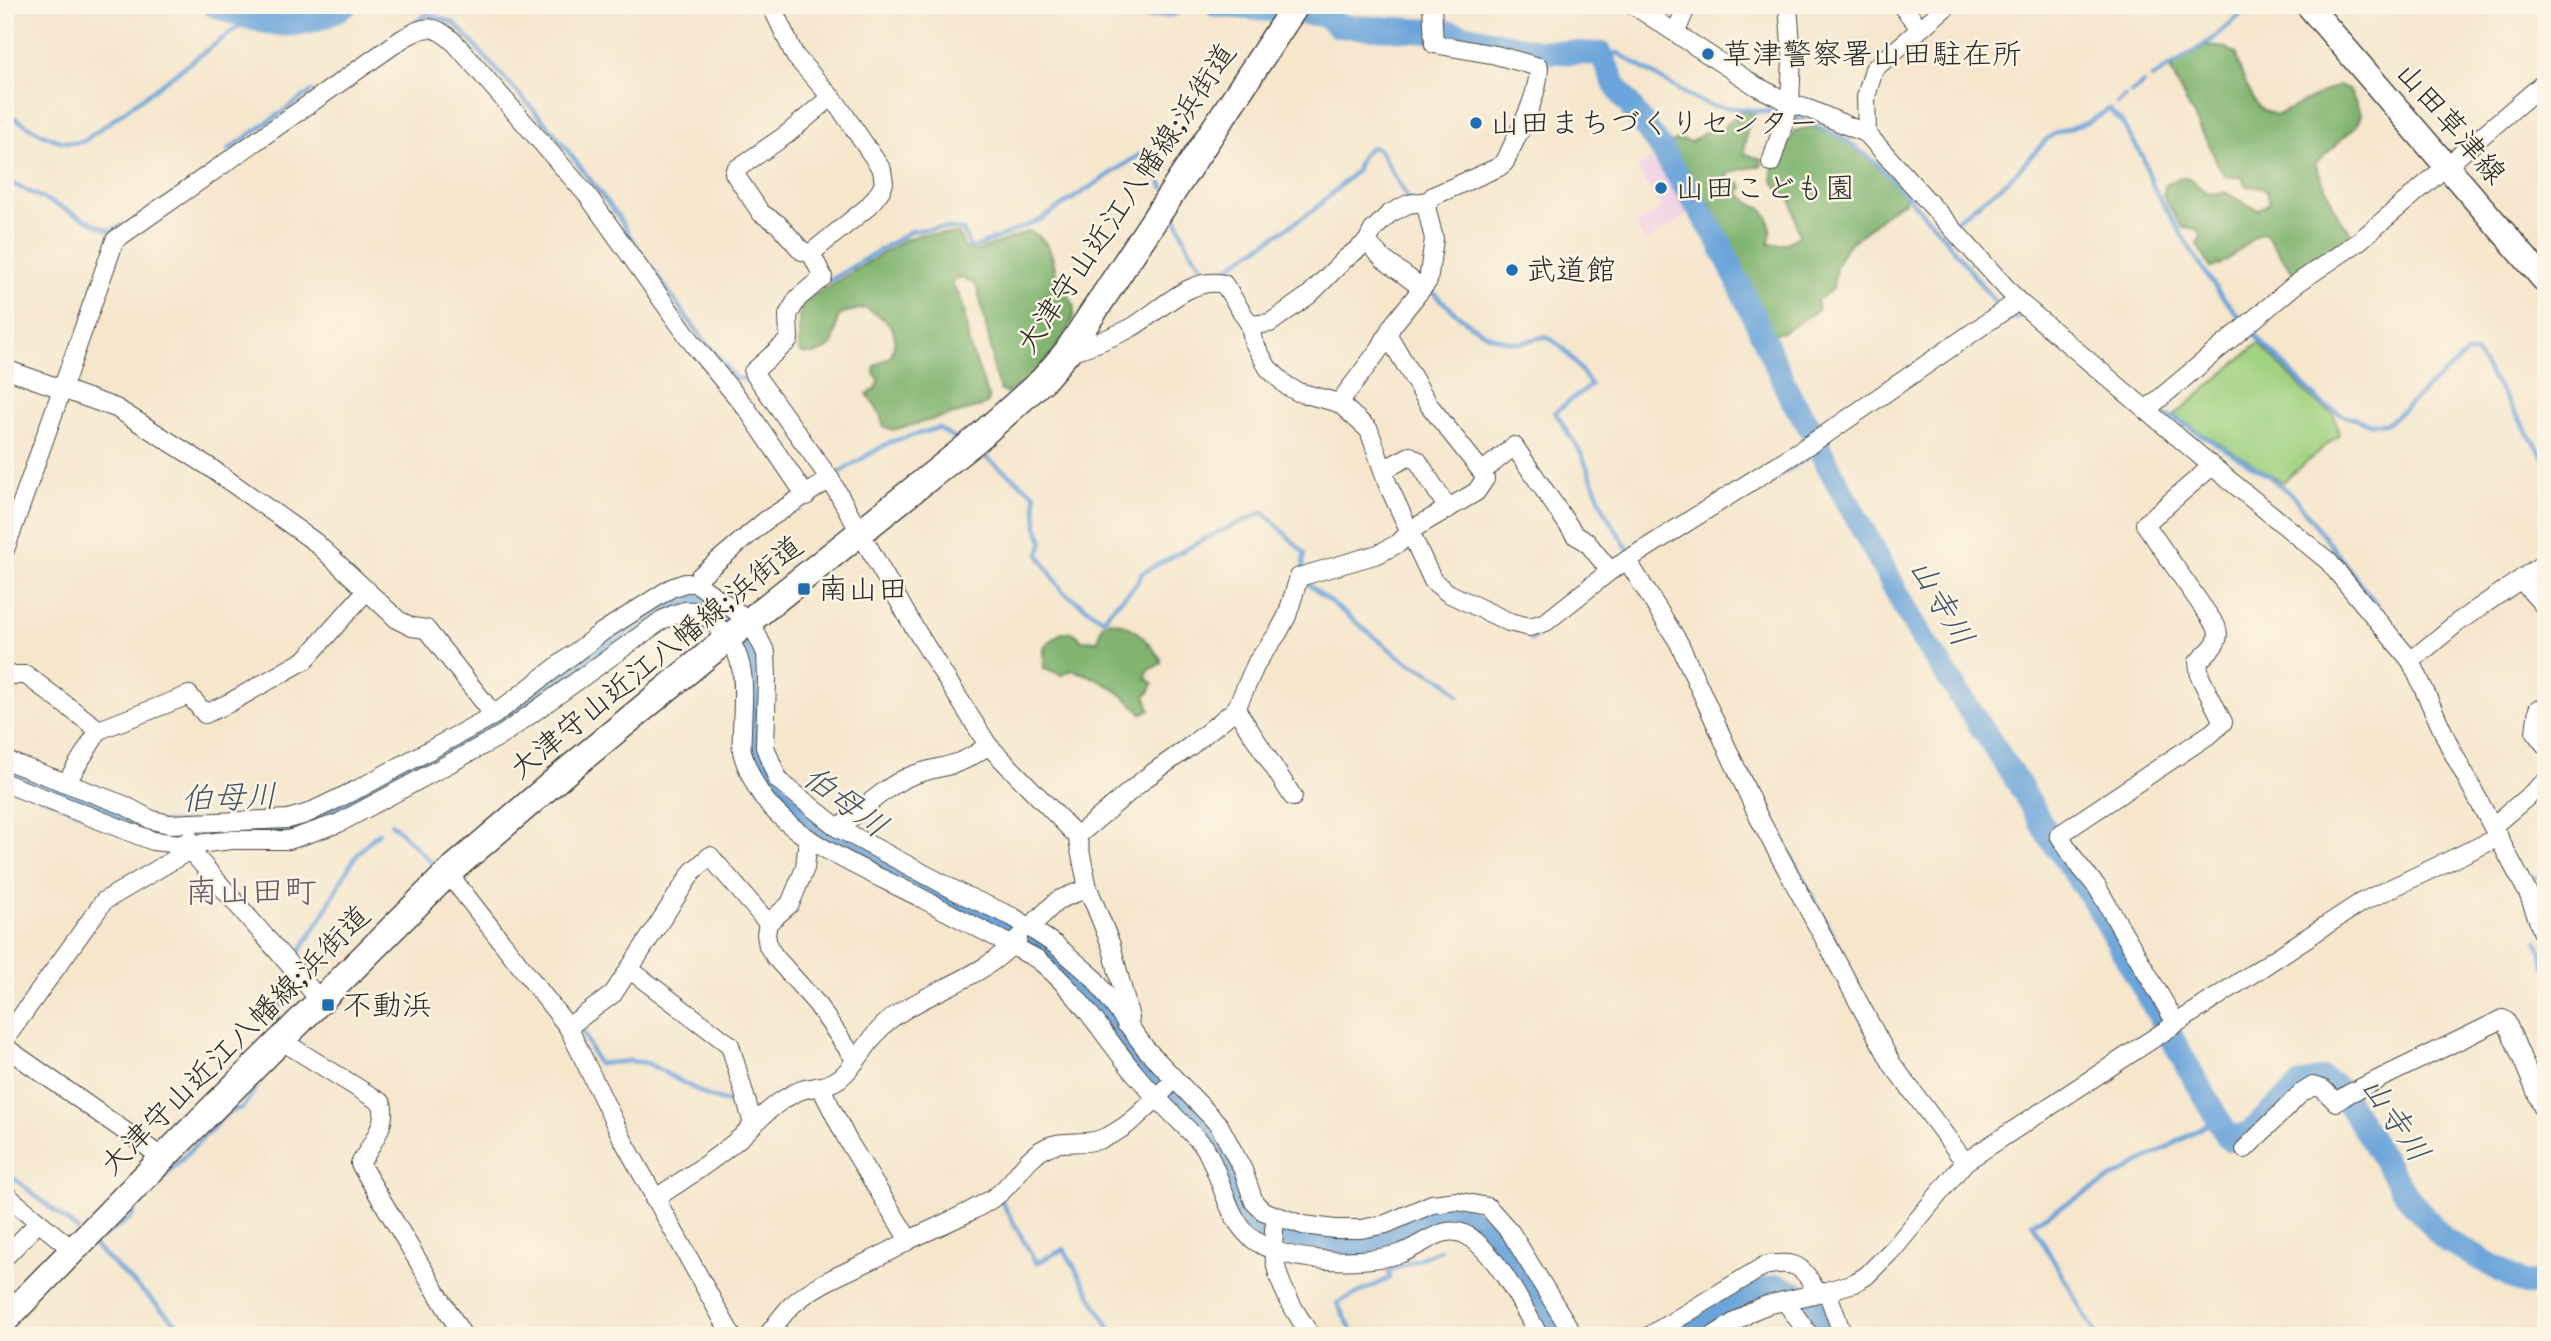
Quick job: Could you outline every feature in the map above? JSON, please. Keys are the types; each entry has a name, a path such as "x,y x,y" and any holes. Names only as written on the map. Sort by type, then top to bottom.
{"main road":[{"name":"大津守山近江八幡線;浜街道","path":"5,1320 448,873 568,770 861,533 1018,404 1043,380 1067,352 1296,5"},
{"name":"山田草津線","path":"2308,5 2544,277"}],"street":[{"path":"771,5 795,56 831,97 882,170 884,183 877,198 811,253"},
{"path":"1339,403 1381,347 1392,326 1428,281 1434,239 1426,206 1429,201 1433,196 1505,162 1530,106 1539,78 1539,67 1496,55 1434,44 1432,5"},
{"path":"1633,5 1756,86 1790,103 1867,134 2018,301 2212,467 2328,561 2411,661 2450,747 2529,895 2546,942"},
{"path":"1676,32 1688,5"},
{"path":"1771,163 1790,103 1792,57 1788,5"},
{"path":"1901,5 1920,29"},
{"path":"1867,134 1866,97 1874,69 1948,5"},
{"path":"5,550 115,240 402,39 422,28 443,33 455,43 588,196 694,345 747,409 806,496"},
{"path":"2146,410 2296,284 2358,243 2546,81"},
{"path":"811,253 802,251 778,224 761,213 734,173 786,135 831,97"},
{"path":"1250,325 1270,323 1309,295 1345,259 1367,242 1373,230 1389,214 1408,204 1429,201"},
{"path":"1367,242 1383,259 1422,288"},
{"path":"811,253 823,277 798,298 788,315 789,340 752,372 830,479 912,624 988,745 1077,836 1088,888 1122,981 1130,1018 1126,1024"},
{"path":"1067,352 1093,346 1131,328 1192,288 1212,281 1224,284 1250,325 1253,341 1268,368 1287,386 1298,392 1339,403 1369,430 1388,485 1433,581 1448,593 1509,622 1530,627 1546,622 1610,571 1826,434 2018,301"},
{"path":"1077,836 1147,777 1236,709 1257,662 1287,616 1298,577 1378,554 1399,543 1411,530 1476,492 1485,479 1429,405 1388,335"},
{"path":"5,369 116,408 208,466 315,542 398,620 412,627 426,629 494,715"},
{"path":"1482,472 1514,446 1574,535 1587,542 1610,571"},
{"path":"1384,470 1410,456 1418,461 1448,509"},
{"path":"2176,1023 2097,887 2059,835 2213,732 2223,722 2198,669 2198,662 2218,641 2220,635 2145,524 2212,467"},
{"path":"696,583 700,576 743,538 830,479"},
{"path":"1627,560 1679,643 1759,818 1892,1063 1965,1162"},
{"path":"2411,661 2458,622 2546,562"},
{"path":"2521,580 2546,608"},
{"path":"5,760 124,806 152,820 169,824 288,819 306,814 360,788 494,715 602,632 671,588 685,583 696,583 750,621 766,653 765,747 778,780 836,827 1028,926 1056,944 1093,977 1146,1049 1219,1125 1243,1170 1254,1202 1263,1211 1274,1233 1276,1272 1311,1336"},
{"path":"66,783 99,730 190,695 205,714 229,704 305,660 367,590"},
{"path":"5,783 153,841 190,847 232,840 289,841 340,823 502,735 641,634 677,613 696,611 715,624 728,638 740,660 743,671 742,752 756,786 771,807 815,842 848,862 1037,959 1070,988 1135,1073 1204,1146 1220,1179 1231,1212 1250,1237 1274,1233 1361,1229 1386,1224 1432,1204 1457,1200 1488,1207 1511,1233 1574,1336"},
{"path":"5,671 10,675 26,675 99,730"},
{"path":"1236,709 1293,797"},
{"path":"2538,709 2535,732 2546,746"},
{"path":"856,1061 816,1003 775,957 768,946 768,923 790,904 815,842 908,777 952,766 974,757 988,745"},
{"path":"1713,1336 1752,1311 1854,1283 1866,1276 1896,1246 1965,1162 2360,903 2496,831 2546,781"},
{"path":"360,788 371,807"},
{"path":"190,824 190,847 320,1000"},
{"path":"5,1039 104,901 190,847"},
{"path":"568,1027 613,993 693,871 710,856 768,923"},
{"path":"448,873 568,1027 622,1139 732,1336"},
{"path":"654,1199 688,1178 780,1101 804,1089 821,1088 838,1079 892,1018 978,972 1012,945 1028,926 1058,900 1088,888"},
{"path":"629,969 730,1045 753,1124"},
{"path":"2245,1149 2300,1094 2313,1086 2323,1089 2336,1102 2503,1018 2546,1115"},
{"path":"282,1041 382,1103 385,1113 382,1123 360,1164 463,1336"},
{"path":"5,1047 163,1158"},
{"path":"767,1336 790,1307 817,1288 843,1273 889,1254 909,1240 997,1195 1024,1164 1043,1148 1053,1144 1098,1140 1111,1135 1158,1097 1175,1079"},
{"path":"821,1088 848,1141 909,1240"},
{"path":"5,1194 74,1251"},
{"path":"5,1257 39,1222"},
{"path":"1274,1233 1303,1257 1328,1260 1400,1254 1443,1232 1454,1230 1468,1236 1494,1263 1516,1294 1539,1336"},
{"path":"1649,1336 1764,1266 1782,1263 1797,1266 1809,1275 1821,1292 1843,1336"},
{"path":"1785,1301 1810,1336"}],"shaded area":[{"name":"山田こども園","path":"1653,158 1689,214 1646,242 1635,225 1662,208 1636,168"}],"green space":[{"path":"2208,46 2227,48 2236,54 2249,91 2258,105 2268,112 2278,115 2338,85 2349,89 2361,114 2357,125 2315,164 2339,218 2350,231 2351,241 2296,277 2264,232 2250,240 2226,261 2211,268 2197,245 2201,237 2197,229 2182,227 2163,195 2166,185 2186,177 2204,191 2226,193 2258,210 2270,202 2266,190 2246,186 2242,177 2227,177 2218,165 2171,70 2179,61"},
{"path":"1741,111 1756,115 1747,129 1744,153 1762,160 1762,165 1727,174 1731,182 1740,183 1743,188 1738,192 1751,204 1762,209 1768,217 1771,231 1769,244 1781,244 1799,236 1792,202 1773,181 1772,171 1783,144 1789,143 1794,131 1813,128 1853,146 1876,164 1905,196 1905,202 1898,204 1846,247 1836,266 1833,289 1816,301 1819,307 1817,311 1783,332 1773,334 1759,324 1760,317 1754,311 1747,291 1744,290 1743,284 1748,282 1747,279 1732,262 1710,222 1713,206 1692,195 1669,158 1665,146 1679,139 1691,142 1709,130 1720,134"},
{"path":"1029,231 1041,238 1048,248 1057,279 1074,306 1074,311 1062,338 1039,369 1026,382 1007,393 1000,390 992,366 992,354 978,290 974,283 962,278 955,280 952,286 960,298 970,347 989,396 987,403 981,407 893,430 884,427 880,414 867,394 876,389 879,380 874,374 875,366 891,356 895,337 886,321 865,308 846,312 838,317 833,344 829,347 817,353 799,352 799,315 804,304 904,240 922,234 959,234 964,248 974,252"},
{"path":"2259,343 2314,401 2334,415 2339,435 2283,482 2174,416"},
{"path":"1109,621 1133,629 1161,659 1161,663 1148,671 1146,678 1153,683 1149,693 1145,695 1150,709 1142,714 1118,692 1091,676 1072,670 1062,675 1044,668 1044,648 1052,639 1062,633 1072,632 1081,640 1098,641 1102,625"}],"waterway":[{"name":"山寺川","path":"213,5 249,18 280,24 311,21 346,5"},
{"name":"山寺川","path":"1103,5 1127,9 1172,5"},
{"name":"山寺川","path":"1216,5 1324,15 1338,26 1449,32 1536,51 1601,54 1615,85 1660,147 1720,243 1791,398 1809,426 1920,635 2020,786 2048,835 2098,907 2229,1139 2249,1133 2302,1084 2323,1079 2338,1088 2407,1196 2444,1239 2525,1284 2546,1282"},
{"path":"2152,78 2213,39 2251,5"},
{"path":"413,24 427,14 454,23 551,129 617,215 690,322 735,378 752,380"},
{"path":"5,116 11,116 56,140 75,143 84,141 249,19"},
{"path":"1601,54 1618,53 1694,99 1712,106 1781,113"},
{"path":"2131,93 2144,83"},
{"path":"228,150 312,91"},
{"path":"2117,104 2125,97"},
{"path":"1954,222 2009,180 2047,139 2056,133 2089,122 2109,109 2122,123 2143,157 2154,189 2197,260 2220,294 2245,323"},
{"path":"1789,116 1818,126 1845,140 1878,164 1940,232 2000,309"},
{"path":"1173,208 1194,256 1200,264 1217,275 1315,209 1356,171 1361,157 1370,147 1381,153 1408,199"},
{"path":"829,281 911,231 938,228 963,230 969,246 973,248 1040,220 1139,155 1147,157 1164,188"},
{"path":"5,180 110,231 121,226"},
{"path":"1427,287 1478,330 1517,343 1541,337 1548,338 1560,346 1577,366 1591,385 1555,412 1582,455 1606,514 1631,554"},
{"path":"2033,307 2037,305 2047,315"},
{"path":"2006,316 2016,319 2026,312"},
{"path":"2250,330 2323,405 2348,417 2373,424 2386,423 2395,417 2467,353 2476,353 2546,460"},
{"path":"2166,416 2176,419 2269,476 2294,497 2396,630"},
{"path":"833,476 890,442 938,428 959,441"},
{"path":"976,450 1035,494 1037,527 1043,541 1039,555 1062,591 1101,618 1104,619 1130,591 1142,573 1212,535 1264,512 1305,554 1304,570"},
{"path":"1740,499 1806,459 1808,451"},
{"path":"1307,579 1308,584 1397,655 1439,677 1459,696"},
{"name":"伯母川","path":"5,772 160,833 286,830 337,812 502,719 675,599 692,597 702,600 724,615 739,630 756,657 760,678 754,721 756,748 763,773 786,803 841,844 1024,940 1068,969 1141,1062 1218,1144 1231,1172 1238,1198 1251,1221 1264,1230 1296,1239 1353,1247 1381,1242 1439,1216 1455,1215 1471,1220 1501,1246 1514,1264 1527,1283 1554,1336"},
{"path":"1531,640 1544,629"},
{"path":"1749,774 1843,956"},
{"path":"391,823 439,870"},
{"path":"295,960 354,859 379,833"},
{"path":"2527,881 2546,876"},
{"path":"2537,941 2546,967"},
{"path":"275,1032 286,978"},
{"path":"583,1032 598,1064 630,1061 647,1063 708,1096 736,1105"},
{"path":"104,1236 132,1217 137,1205 226,1114 243,1107 268,1070"},
{"path":"2097,1336 2032,1223 2207,1125"},
{"path":"5,1171 78,1230"},
{"path":"999,1201 1001,1200 1036,1263 1064,1249 1114,1336"},
{"path":"91,1243 190,1336"},
{"path":"1355,1336 1337,1303 1390,1278 1389,1271 1440,1250"},
{"name":"伯母川","path":"1686,1336 1754,1292 1779,1286 1802,1296 1813,1305 1826,1336"}],"place":[{"name":"草津警察署山田駐在所","path":"1708,54"},
{"name":"山田まちづくりセンター","path":"1476,123"},
{"name":"山田こども園","path":"1661,188"},
{"name":"武道館","path":"1512,270"},
{"name":"南山田","path":"804,589"},
{"name":"不動浜","path":"328,1005"}],"district":[{"name":"南山田町","path":"251,890"}]}
